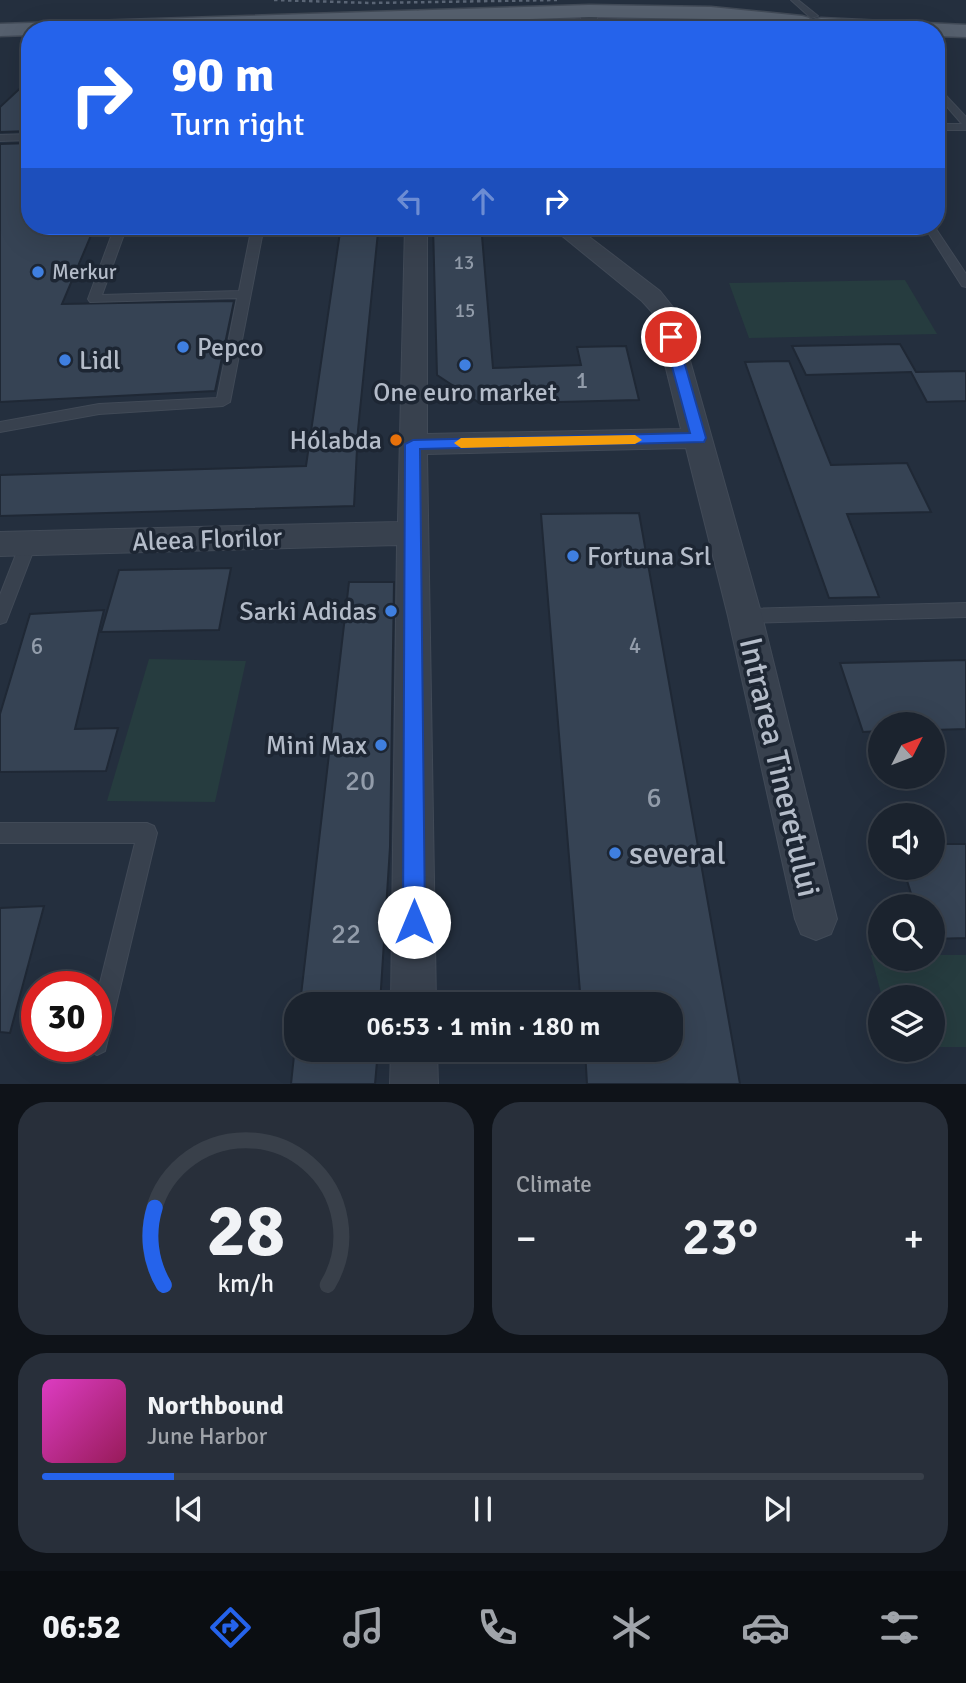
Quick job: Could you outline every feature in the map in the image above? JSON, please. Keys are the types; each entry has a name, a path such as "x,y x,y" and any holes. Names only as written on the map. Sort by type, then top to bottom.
{"main road":[{"path":"504,21 589,20 652,11 839,21"},
{"path":"0,30 21,30"},
{"path":"945,30 966,31"}],"street":[{"path":"414,992 413,444 416,235"},
{"name":"Intrarea Tineretului","path":"573,235 651,296 664,311 745,616 816,919"},
{"path":"413,444 699,438"},
{"name":"Aleea Florilor","path":"14,544 413,533"},
{"path":"414,1062 414,1084"}],"lane":[{"path":"945,99 966,125"},
{"path":"945,126 966,125"},
{"path":"0,138 21,137"},
{"path":"118,235 94,299 244,294"},
{"path":"0,427 99,409 223,402 256,235"},
{"path":"935,235 966,284"},
{"path":"0,617 14,544"},
{"name":"Intrarea Tineretului","path":"745,616 966,610"},
{"path":"0,833 147,833 112,980"}],"green space":[{"path":"905,280 937,334 749,338 729,283"},
{"path":"149,659 246,661 215,802 107,801"},
{"path":"945,955 966,955 966,1047 945,1047 945,985 879,985 875,971 945,971"}],"building":[{"path":"21,87 21,131 0,132 0,107"},
{"path":"21,143 21,235 91,235 62,304 234,301 215,391 0,402 0,144"},
{"path":"340,235 378,235 358,430 354,506 0,516 0,475 306,466"},
{"path":"433,235 482,236 493,368 581,365 577,347 626,346 639,400 481,404 437,375"},
{"path":"900,344 916,372 966,371 966,401 927,402 911,372 806,375 792,346"},
{"path":"789,361 831,465 907,463 931,512 847,514 879,597 829,598 745,362"},
{"path":"639,513 740,1084 587,1084 586,1062 683,1062 683,992 580,992 541,514"},
{"path":"231,568 219,630 101,632 119,570"},
{"path":"349,582 394,582 390,847 381,992 301,992"},
{"path":"104,610 75,729 118,728 106,771 0,772 0,714 30,614"},
{"path":"966,660 966,729 945,730 945,712 868,712 868,732 863,732 840,663"},
{"path":"945,844 966,844 966,938 945,939 945,894 911,894 907,880 945,880"},
{"path":"44,906 27,971 21,971 21,992 10,1033 0,1032 0,908"},
{"path":"293,1062 377,1062 375,1084 291,1084"}],"railway":[{"path":"274,0 371,3 557,0"}],"slow traffic":[{"path":"461,443 635,440"}],"place":[{"name":"Merkur","path":"38,272"},
{"name":"Pepco","path":"183,347"},
{"name":"Lidl","path":"65,360"},
{"name":"One euro market","path":"465,365"},
{"name":"Hólabda","path":"396,440"},
{"name":"Fortuna Srl","path":"573,556"},
{"name":"Sarki Adidas","path":"391,611"},
{"name":"Mini Max","path":"381,745"},
{"name":"several","path":"615,853"}],"route":[{"path":"414,922 413,444 699,438 671,337"}]}
